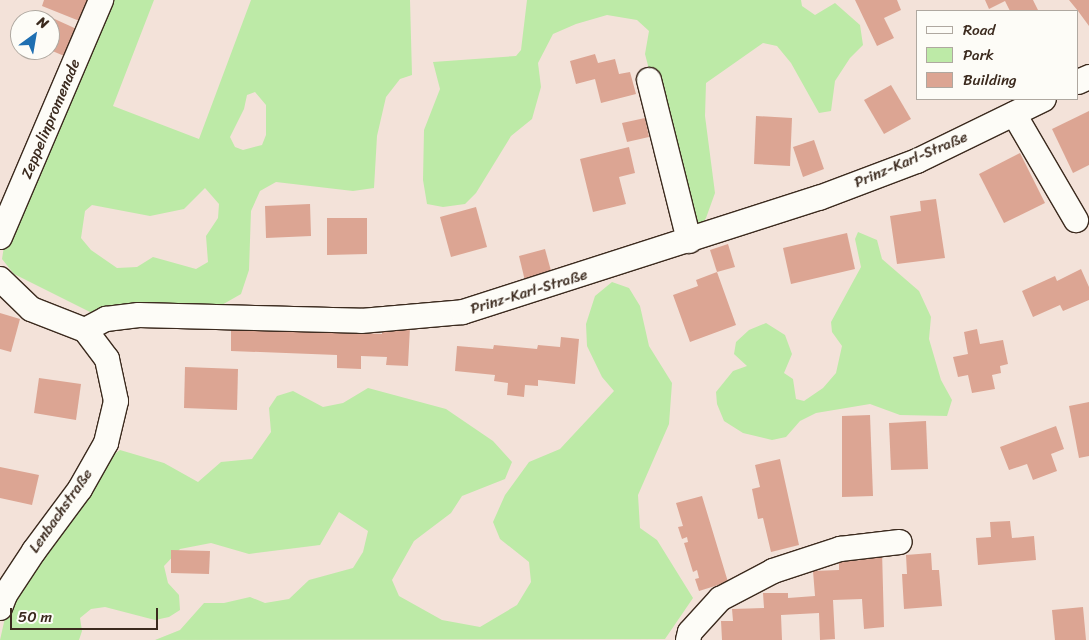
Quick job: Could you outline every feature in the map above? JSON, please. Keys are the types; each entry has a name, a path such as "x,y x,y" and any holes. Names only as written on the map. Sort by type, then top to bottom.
{"street":[{"name":"Zeppelinpromenade","path":"0,237 101,0"},
{"path":"648,80 690,241"},
{"name":"Prinz-Karl-Straße","path":"85,330 106,319 139,315 361,320 463,312 690,241 917,161 1042,100"},
{"path":"1014,114 1076,220"},
{"path":"0,279 31,309 85,330"},
{"name":"Lenbachstraße","path":"0,608 5,595 80,489 106,443 116,401 107,359 85,330"},
{"path":"688,640 690,632 720,600 773,571 840,549 900,542"}],"green space":[{"path":"106,0 154,0 113,106 199,139 251,0 410,0 412,75 400,79 386,97 377,136 374,188 353,191 276,182 260,191 251,211 249,270 241,294 220,306 96,315 14,274 2,259 6,234","holes":["255,92 266,105 266,135 262,145 243,150 235,147 230,137 244,109 247,95","205,188 219,204 218,218 206,236 208,262 196,269 153,257 137,267 117,268 91,250 81,238 85,211 92,205 150,216 184,209"]},
{"path":"527,0 801,0 802,6 815,15 835,3 860,25 863,45 850,58 835,81 831,111 819,113 791,63 777,46 763,43 706,83 705,116 715,193 706,218 700,227 682,196 645,54 649,31 637,20 607,15 576,24 553,34 538,63 541,87 532,119 511,136 476,193 465,204 443,207 427,204 423,180 424,130 440,89 433,62 516,56 521,50"},
{"path":"858,232 877,240 882,259 919,291 931,317 929,339 941,380 952,400 947,416 900,415 870,404 816,413 800,421 786,437 772,440 743,433 724,421 717,404 716,392 733,371 747,366 734,354 736,342 749,330 766,323 785,335 792,354 784,373 793,379 796,399 804,401 823,388 836,373 842,346 832,332 831,322 861,267 855,239"},
{"path":"612,282 629,288 640,306 649,346 672,383 669,424 638,495 640,528 657,540 693,598 665,639 155,640 180,630 204,603 224,603 250,597 265,603 289,599 309,580 353,568 363,552 368,531 339,512 320,545 249,554 211,543 180,549 164,566 168,583 179,595 180,610 169,617 155,620 105,607 91,609 80,618 82,631 79,640 0,640 9,600 105,461 120,450 164,463 198,482 221,462 252,459 271,432 269,408 277,396 293,391 323,407 343,403 368,388 446,409 493,441 512,462 505,479 462,496 451,513 414,541 392,580 399,596 442,620 480,627 517,605 531,582 529,562 500,539 493,522 505,495 529,462 560,449 614,391 602,377 587,346 586,324 595,296"}],"building":[{"path":"44,0 96,0 87,24 60,13 60,10 52,10 42,6"},
{"path":"855,0 897,0 901,10 884,18 894,38 877,46"},
{"path":"985,0 1033,0 1038,10 1010,10 1005,1 989,9"},
{"path":"1069,0 1089,0 1089,26 1079,10"},
{"path":"60,21 81,31 69,58 60,54"},
{"path":"595,54 598,63 615,59 619,74 630,72 636,94 601,103 595,79 576,84 570,61"},
{"path":"891,85 911,119 884,134 864,100"},
{"path":"1089,111 1089,165 1073,173 1052,129"},
{"path":"756,116 792,118 790,166 754,164"},
{"path":"645,118 649,137 627,142 622,123"},
{"path":"814,140 824,169 803,177 793,147"},
{"path":"629,147 635,173 619,177 626,204 593,212 580,159"},
{"path":"1020,153 1045,203 1004,223 979,174"},
{"path":"936,199 945,258 897,264 890,216 921,211 920,201"},
{"path":"310,204 311,236 266,238 265,206"},
{"path":"476,207 487,247 451,257 440,217"},
{"path":"327,218 367,218 367,254 327,255"},
{"path":"847,233 855,269 791,284 783,248"},
{"path":"728,244 735,267 717,272 710,250"},
{"path":"545,249 553,278 526,285 519,256"},
{"path":"1081,269 1089,287 1089,300 1063,311 1060,305 1033,317 1022,291 1055,276 1057,281"},
{"path":"717,272 736,325 690,342 673,295 698,286 696,280"},
{"path":"0,313 20,319 11,352 0,349"},
{"path":"382,326 410,327 408,366 386,365 387,357 361,356 361,369 337,368 337,355 231,351 231,328 364,328 364,333 382,334"},
{"path":"977,329 980,344 1003,340 1008,364 1000,366 1001,373 992,375 995,389 972,393 968,375 958,377 953,357 968,354 964,332"},
{"path":"561,337 579,339 575,384 538,380 538,386 525,385 524,397 507,395 508,383 494,381 495,375 455,371 457,346 493,349 494,345 537,349 538,345 560,347"},
{"path":"185,367 238,369 237,410 184,408"},
{"path":"39,378 81,384 76,420 34,413"},
{"path":"1089,402 1089,456 1079,458 1069,406"},
{"path":"870,415 873,496 842,497 842,416"},
{"path":"926,421 928,469 891,470 889,423"},
{"path":"1056,426 1064,449 1051,454 1057,471 1033,480 1027,464 1009,470 1000,447"},
{"path":"780,459 799,545 771,552 763,518 758,519 752,489 760,487 755,465"},
{"path":"0,467 39,475 32,505 0,498"},
{"path":"702,496 728,582 699,591 695,579 699,578 697,570 693,572 684,543 688,542 687,537 682,539 678,527 683,526 676,503"},
{"path":"1010,521 1012,538 1034,536 1036,560 978,565 976,538 991,537 990,522"},
{"path":"171,550 210,551 209,574 171,573"},
{"path":"882,550 884,627 864,629 862,599 833,600 835,639 820,640 819,613 781,615 782,640 722,640 721,621 733,621 732,609 764,608 763,593 788,593 788,598 815,596 813,571 839,570 839,562 861,560 860,552"},
{"path":"931,553 932,570 939,570 942,606 904,609 902,574 907,574 906,555"},
{"path":"1083,607 1086,640 1055,640 1052,610"}]}
